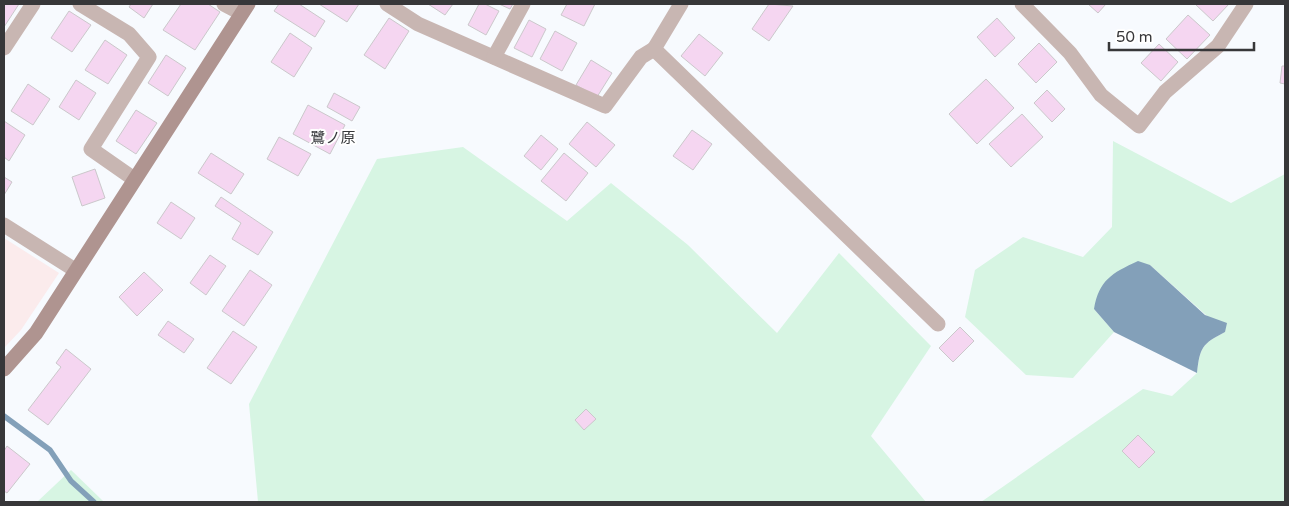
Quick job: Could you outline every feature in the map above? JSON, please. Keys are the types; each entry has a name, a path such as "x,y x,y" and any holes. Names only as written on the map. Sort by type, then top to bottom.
{"street":[{"path":"4,48 33,4"},
{"path":"80,4 129,34 149,57 91,149 134,179"},
{"path":"4,369 36,333 245,8 224,4"},
{"path":"387,4 418,24 605,106 641,57 654,49 681,4"},
{"path":"494,57 523,4"},
{"path":"1022,4 1070,53 1101,95 1139,126 1164,92 1218,46 1246,4"},
{"path":"654,49 938,324"},
{"path":"4,225 75,270"}],"shaded area":[{"path":"4,238 59,273 21,330 4,348"}],"green space":[{"path":"1113,141 1231,203 1285,174 1285,502 981,502 1143,389 1172,396 1197,373 1199,357 1207,343 1225,332 1150,265 1094,309 1114,332 1073,378 1026,375 965,317 975,270 1023,237 1083,257 1112,227"},
{"path":"463,147 567,221 611,183 688,245 777,333 839,253 931,346 871,436 926,502 258,502 249,404 377,159"},
{"path":"71,470 104,502 37,502"}],"water":[{"path":"1138,261 1150,265 1205,315 1227,323 1225,332 1207,343 1201,352 1197,373 1114,332 1094,309 1096,299 1103,284 1121,269"}],"building":[{"path":"4,4 19,4 4,27"},
{"path":"131,4 153,4 144,18 129,7"},
{"path":"181,4 208,4 220,12 195,50 163,30"},
{"path":"279,4 299,4 325,21 315,37 274,11"},
{"path":"319,4 359,4 347,22"},
{"path":"428,4 453,4 445,15"},
{"path":"479,4 485,4 499,11 486,35 468,25"},
{"path":"499,4 513,4 510,9"},
{"path":"567,4 595,4 584,26 561,15"},
{"path":"769,4 793,6 769,41 752,29"},
{"path":"1088,4 1106,4 1098,13"},
{"path":"1195,4 1229,4 1213,21"},
{"path":"69,11 91,25 72,52 51,38"},
{"path":"1188,15 1210,35 1187,59 1166,39"},
{"path":"389,18 409,31 385,69 364,55"},
{"path":"997,18 1015,38 995,57 977,37"},
{"path":"529,20 546,29 532,57 514,48"},
{"path":"555,31 577,43 562,71 540,59"},
{"path":"290,33 312,48 294,77 271,62"},
{"path":"699,34 723,53 705,76 681,56"},
{"path":"105,40 127,55 108,84 85,70"},
{"path":"1039,43 1057,62 1036,83 1018,64"},
{"path":"1159,44 1178,62 1161,81 1141,63"},
{"path":"166,55 186,68 168,96 148,83"},
{"path":"591,60 612,73 597,97 576,85"},
{"path":"1282,66 1285,66 1285,84 1280,83"},
{"path":"986,79 1014,108 977,144 949,114"},
{"path":"76,80 96,93 79,120 59,107"},
{"path":"28,84 50,99 33,125 11,111"},
{"path":"1047,90 1065,109 1052,122 1034,103"},
{"path":"334,93 360,107 352,121 327,107"},
{"path":"308,105 345,125 330,154 293,134"},
{"path":"136,110 157,123 136,154 116,141"},
{"path":"1022,114 1043,137 1011,167 989,144"},
{"path":"4,121 25,135 9,161 4,157"},
{"path":"587,122 615,145 596,167 569,144"},
{"path":"692,130 712,144 693,170 673,156"},
{"path":"541,135 558,149 541,170 524,156"},
{"path":"279,137 311,154 298,176 267,159"},
{"path":"211,153 244,174 231,194 198,173"},
{"path":"564,153 588,173 566,201 541,181"},
{"path":"95,169 105,198 82,206 72,177"},
{"path":"4,177 12,182 4,195"},
{"path":"221,197 273,232 258,255 232,239 241,223 215,206"},
{"path":"171,202 195,218 181,239 157,223"},
{"path":"210,255 226,266 206,295 190,283"},
{"path":"250,270 272,285 244,326 222,311"},
{"path":"144,272 163,290 137,316 119,297"},
{"path":"168,321 194,339 184,353 158,335"},
{"path":"960,327 974,341 953,362 939,348"},
{"path":"233,331 257,347 231,384 207,368"},
{"path":"66,349 91,369 48,425 28,410 61,367 56,363"},
{"path":"586,409 596,419 584,430 575,420"},
{"path":"1138,435 1155,452 1139,468 1122,451"},
{"path":"7,446 30,464 7,493 4,491 4,451"}],"waterway":[{"path":"4,416 50,450 71,481 94,502"}],"district":[{"name":"鷺ノ原","path":"333,138"}]}
